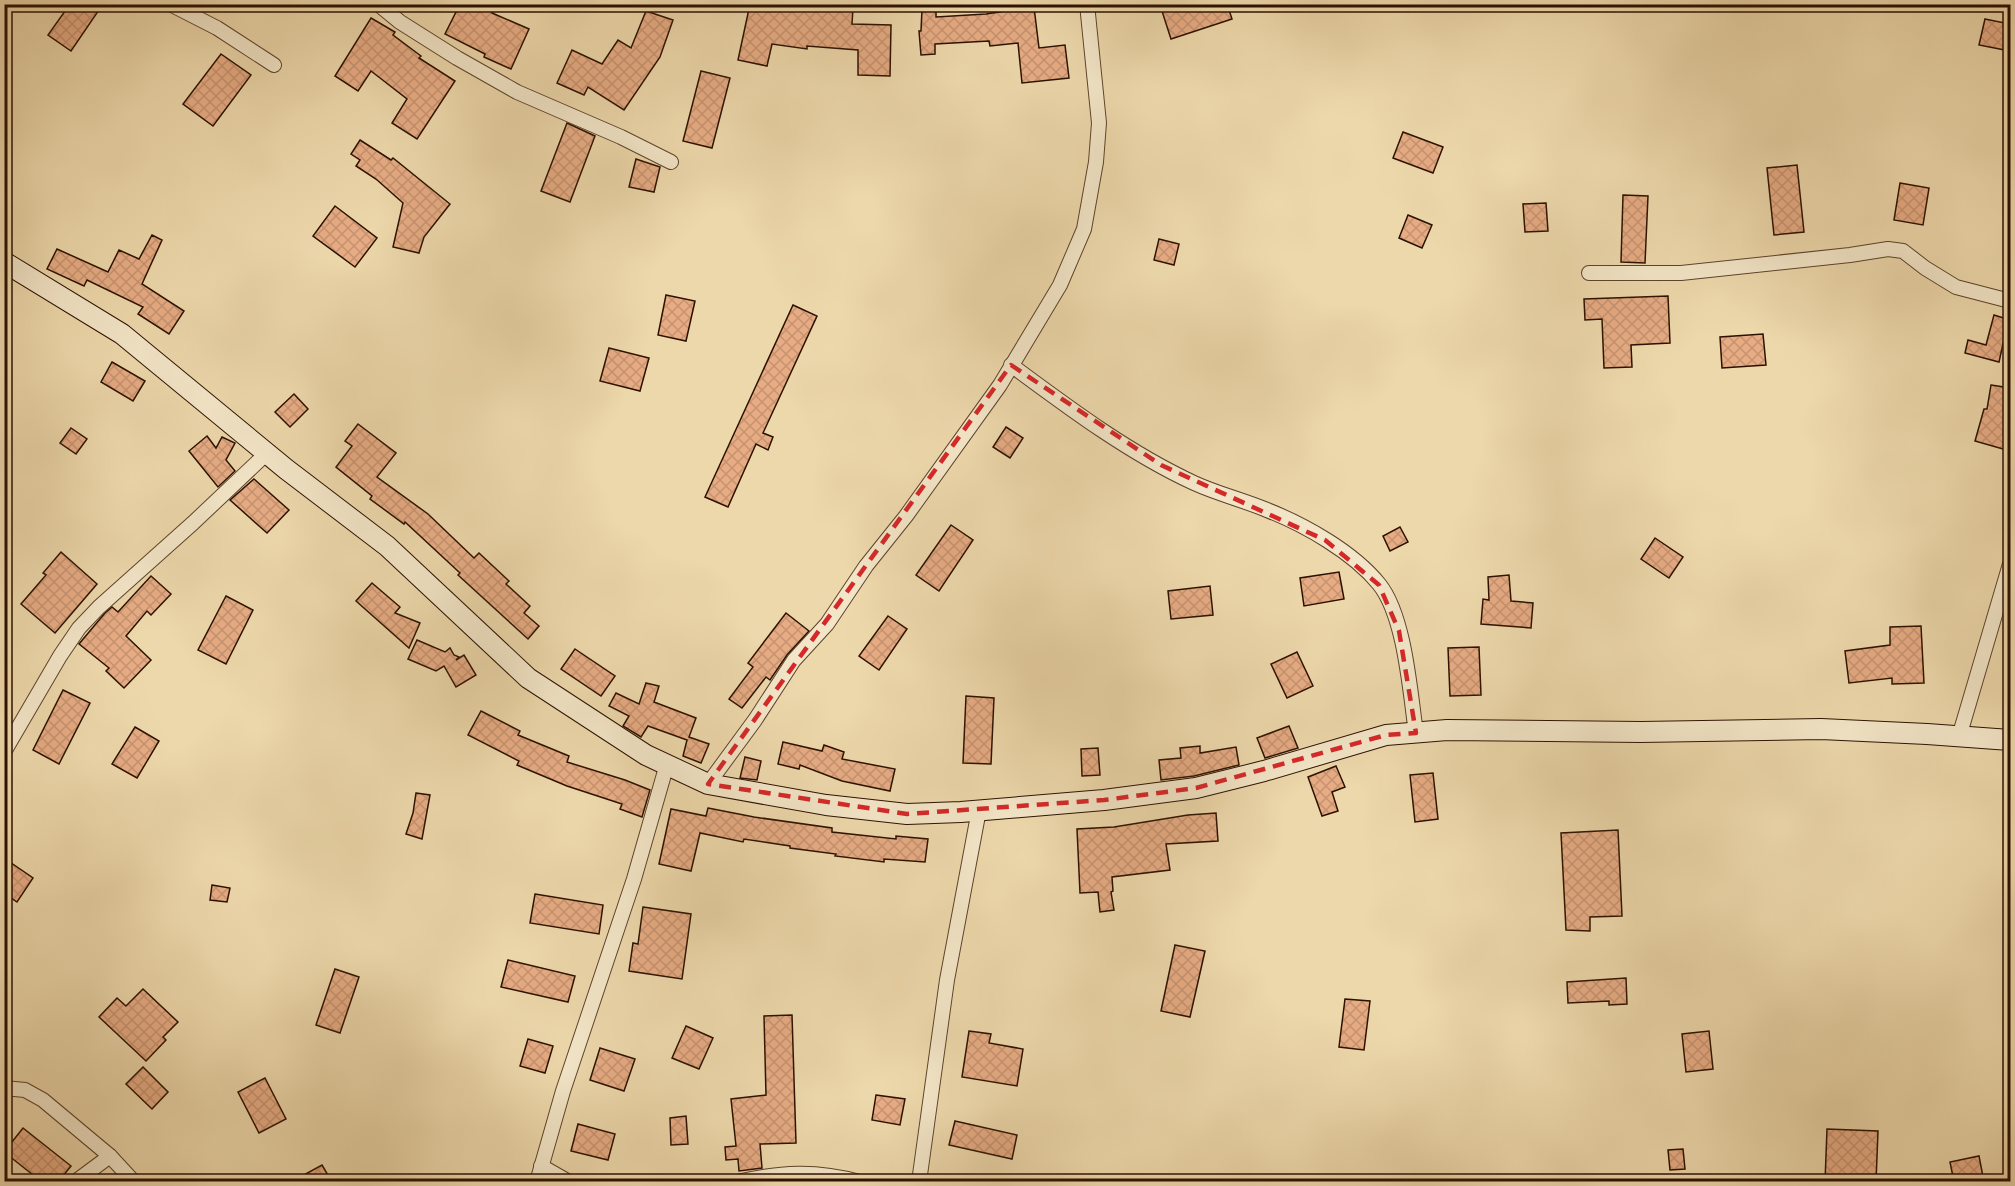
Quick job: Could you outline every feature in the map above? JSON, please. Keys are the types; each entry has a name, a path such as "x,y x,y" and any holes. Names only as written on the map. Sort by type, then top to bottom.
{"street":[{"path":"170,4 217,28 274,65"},
{"path":"378,4 400,22 517,92 621,137 671,162"},
{"path":"708,784 755,720 794,660 827,624 866,566 906,516 1000,385 1060,285 1084,229 1096,162 1098,123 1087,4"},
{"path":"1589,273 1681,273 1888,249 1903,251 1956,287 2010,302"},
{"path":"4,262 122,334 267,453 387,546 528,678 646,755 708,784 826,805 907,814 1104,800 1196,788 1264,771 1386,735 1447,730 1641,732 1821,729 2010,740"},
{"path":"1011,365 1103,430 1161,465 1194,483 1298,524 1356,562 1379,585 1391,603 1399,631 1416,733"},
{"path":"4,752 79,627 267,453"},
{"path":"1959,737 2010,564"},
{"path":"537,1182 563,1091 634,879 667,764"},
{"path":"919,1182 947,980 979,810"},
{"path":"4,1088 25,1090 43,1100 110,1156 134,1182"},
{"path":"75,1182 110,1156"},
{"path":"541,1166 569,1182"},
{"path":"737,1182 803,1172 840,1176 859,1182"}],"highlighted area":[{"path":"1011,365 1161,465 1325,540 1379,585 1399,631 1416,733 1386,735 1196,788 1104,800 907,814 708,784"}],"building":[{"path":"70,4 103,4 71,51 48,35"},
{"path":"460,4 496,4 492,13 529,29 511,69 484,57 485,54 445,34"},
{"path":"750,4 779,4 825,11 826,6 853,8 852,24 891,25 890,76 858,75 858,50 807,46 807,49 772,44 767,66 738,60"},
{"path":"1173,4 1227,4 1232,19 1171,39 1161,8"},
{"path":"1034,7 1039,48 1065,45 1069,78 1022,83 1018,43 990,46 989,41 935,44 935,54 921,55 919,31 921,31 922,9 936,10 936,17 986,14"},
{"path":"646,11 673,20 660,57 624,110 588,87 584,95 557,83 572,50 602,64 618,40 631,48"},
{"path":"371,18 395,32 393,35 421,56 419,58 455,81 417,139 392,123 407,99 371,71 358,91 335,76"},
{"path":"1985,19 2010,24 2010,51 1979,45"},
{"path":"221,54 251,75 213,126 183,104"},
{"path":"701,71 730,78 712,148 683,141"},
{"path":"567,123 595,136 570,202 541,191"},
{"path":"1403,132 1443,147 1433,173 1393,158"},
{"path":"360,140 391,160 393,158 450,204 424,237 419,253 393,247 403,203 376,179 356,166 360,160 351,154"},
{"path":"636,159 660,167 654,192 629,187"},
{"path":"1797,165 1804,232 1774,235 1767,168"},
{"path":"1900,183 1929,188 1923,225 1894,220"},
{"path":"1623,195 1648,196 1645,263 1621,262"},
{"path":"1546,203 1548,231 1525,232 1523,204"},
{"path":"335,206 377,238 355,267 313,236"},
{"path":"1408,215 1432,225 1422,248 1399,238"},
{"path":"152,235 162,240 142,284 184,311 169,334 138,314 143,307 87,280 84,286 47,269 57,249 108,272 119,250 139,259"},
{"path":"1159,239 1179,244 1174,265 1154,260"},
{"path":"666,295 695,301 686,341 658,335"},
{"path":"1668,296 1670,343 1631,345 1632,367 1604,368 1602,319 1585,320 1584,299"},
{"path":"793,305 817,316 763,433 773,437 768,450 756,444 728,507 705,497"},
{"path":"1994,315 2010,320 2010,336 2005,335 1999,362 1965,353 1968,340 1986,345"},
{"path":"1763,334 1766,365 1722,368 1720,337"},
{"path":"609,348 649,358 640,391 600,381"},
{"path":"112,362 145,381 133,401 101,382"},
{"path":"1991,385 2010,388 2010,451 1975,441 1984,409 1987,409"},
{"path":"294,394 308,409 290,427 275,412"},
{"path":"358,424 396,453 377,477 428,514 474,558 479,553 509,581 506,584 530,606 524,613 539,626 528,639 458,575 460,573 405,522 404,524 370,499 372,496 336,467 352,446 345,441"},
{"path":"1006,427 1023,438 1010,458 993,447"},
{"path":"71,428 87,439 76,454 60,443"},
{"path":"207,436 216,448 222,437 235,443 226,460 235,471 218,487 189,451"},
{"path":"254,479 289,510 267,533 230,500"},
{"path":"951,525 973,540 939,591 916,575"},
{"path":"1400,527 1408,542 1390,551 1383,536"},
{"path":"1655,538 1683,557 1669,578 1641,559"},
{"path":"61,552 97,584 55,633 21,604 46,575 43,573"},
{"path":"1339,572 1344,599 1304,606 1300,578"},
{"path":"1509,575 1511,601 1533,603 1531,628 1481,624 1483,599 1489,600 1488,577"},
{"path":"151,576 171,594 151,615 147,611 126,636 151,660 124,688 106,671 109,668 79,644 105,613 112,607 118,612"},
{"path":"372,583 400,607 395,613 420,623 409,648 356,601"},
{"path":"1210,586 1213,615 1171,619 1168,591"},
{"path":"226,596 253,610 226,664 198,650"},
{"path":"786,613 809,631 787,655 770,680 766,677 742,708 729,699 753,667 748,663"},
{"path":"888,616 907,629 879,670 859,656"},
{"path":"1921,626 1924,683 1892,684 1892,678 1849,683 1845,651 1890,645 1890,627"},
{"path":"417,640 445,652 450,648 454,655 459,657 456,660 464,655 476,675 456,687 444,666 436,671 408,659"},
{"path":"1479,647 1481,695 1450,696 1448,648"},
{"path":"575,649 615,676 601,696 561,669"},
{"path":"1297,652 1313,686 1287,698 1271,664"},
{"path":"646,683 659,686 654,702 696,718 689,737 709,744 701,763 683,756 687,740 648,726 641,737 623,726 629,716 609,706 616,693 639,704"},
{"path":"63,690 90,703 59,764 33,750"},
{"path":"966,696 994,698 991,764 963,763"},
{"path":"481,711 520,731 518,735 569,756 567,762 650,790 642,817 620,809 622,804 567,786 517,765 519,761 468,735"},
{"path":"1289,726 1298,748 1265,758 1257,738"},
{"path":"135,727 159,741 137,778 112,764"},
{"path":"783,742 822,751 824,745 844,752 842,759 895,769 890,791 842,781 800,765 799,769 778,764"},
{"path":"1200,746 1200,753 1236,747 1239,765 1194,776 1161,780 1159,760 1181,758 1180,748"},
{"path":"1098,748 1100,775 1082,776 1081,749"},
{"path":"745,757 761,761 757,780 740,778"},
{"path":"1336,766 1345,787 1332,792 1338,811 1322,816 1308,777"},
{"path":"1433,773 1438,819 1415,822 1410,775"},
{"path":"416,793 430,795 422,839 406,834 413,813"},
{"path":"708,808 832,828 832,832 896,839 896,836 928,839 925,862 884,859 884,862 835,856 836,854 790,848 790,846 744,839 743,842 700,833 691,871 659,864 671,809 706,816"},
{"path":"1216,813 1218,841 1166,844 1170,870 1112,877 1113,891 1111,892 1114,910 1100,912 1098,892 1080,893 1077,829 1114,827 1188,815"},
{"path":"1618,830 1622,916 1590,917 1590,931 1566,930 1561,833"},
{"path":"4,858 33,878 17,902 4,893"},
{"path":"212,885 230,888 227,902 210,900"},
{"path":"535,894 603,905 599,934 530,923"},
{"path":"643,907 691,914 682,979 629,971 633,943 638,944"},
{"path":"1175,945 1205,951 1190,1017 1161,1011"},
{"path":"508,960 575,976 568,1002 501,987"},
{"path":"335,969 359,977 340,1033 316,1025"},
{"path":"1626,978 1627,1004 1609,1005 1609,1001 1568,1003 1567,982"},
{"path":"143,989 178,1022 163,1037 166,1040 146,1061 99,1017 117,998 126,1006"},
{"path":"1345,999 1370,1001 1364,1050 1339,1047"},
{"path":"792,1015 796,1143 760,1144 762,1168 739,1171 738,1159 726,1160 725,1147 736,1146 731,1099 766,1095 764,1016"},
{"path":"686,1026 713,1038 699,1069 672,1058"},
{"path":"969,1031 991,1034 989,1043 1023,1049 1017,1086 962,1077"},
{"path":"1709,1031 1713,1069 1686,1072 1682,1034"},
{"path":"528,1039 553,1046 545,1073 520,1066"},
{"path":"600,1048 635,1059 624,1091 590,1080"},
{"path":"143,1067 168,1092 152,1109 126,1084"},
{"path":"265,1078 286,1119 259,1133 238,1092"},
{"path":"876,1095 905,1099 900,1125 872,1120"},
{"path":"686,1116 688,1144 671,1145 670,1118"},
{"path":"955,1121 1017,1135 1012,1159 949,1145"},
{"path":"578,1124 615,1134 608,1160 571,1151"},
{"path":"23,1128 71,1166 58,1182 42,1182 4,1152"},
{"path":"1827,1129 1878,1131 1876,1182 1825,1182"},
{"path":"1683,1149 1685,1169 1670,1170 1668,1150"},
{"path":"1979,1156 1984,1182 1954,1182 1950,1162"},
{"path":"322,1165 332,1182 291,1182"}]}
